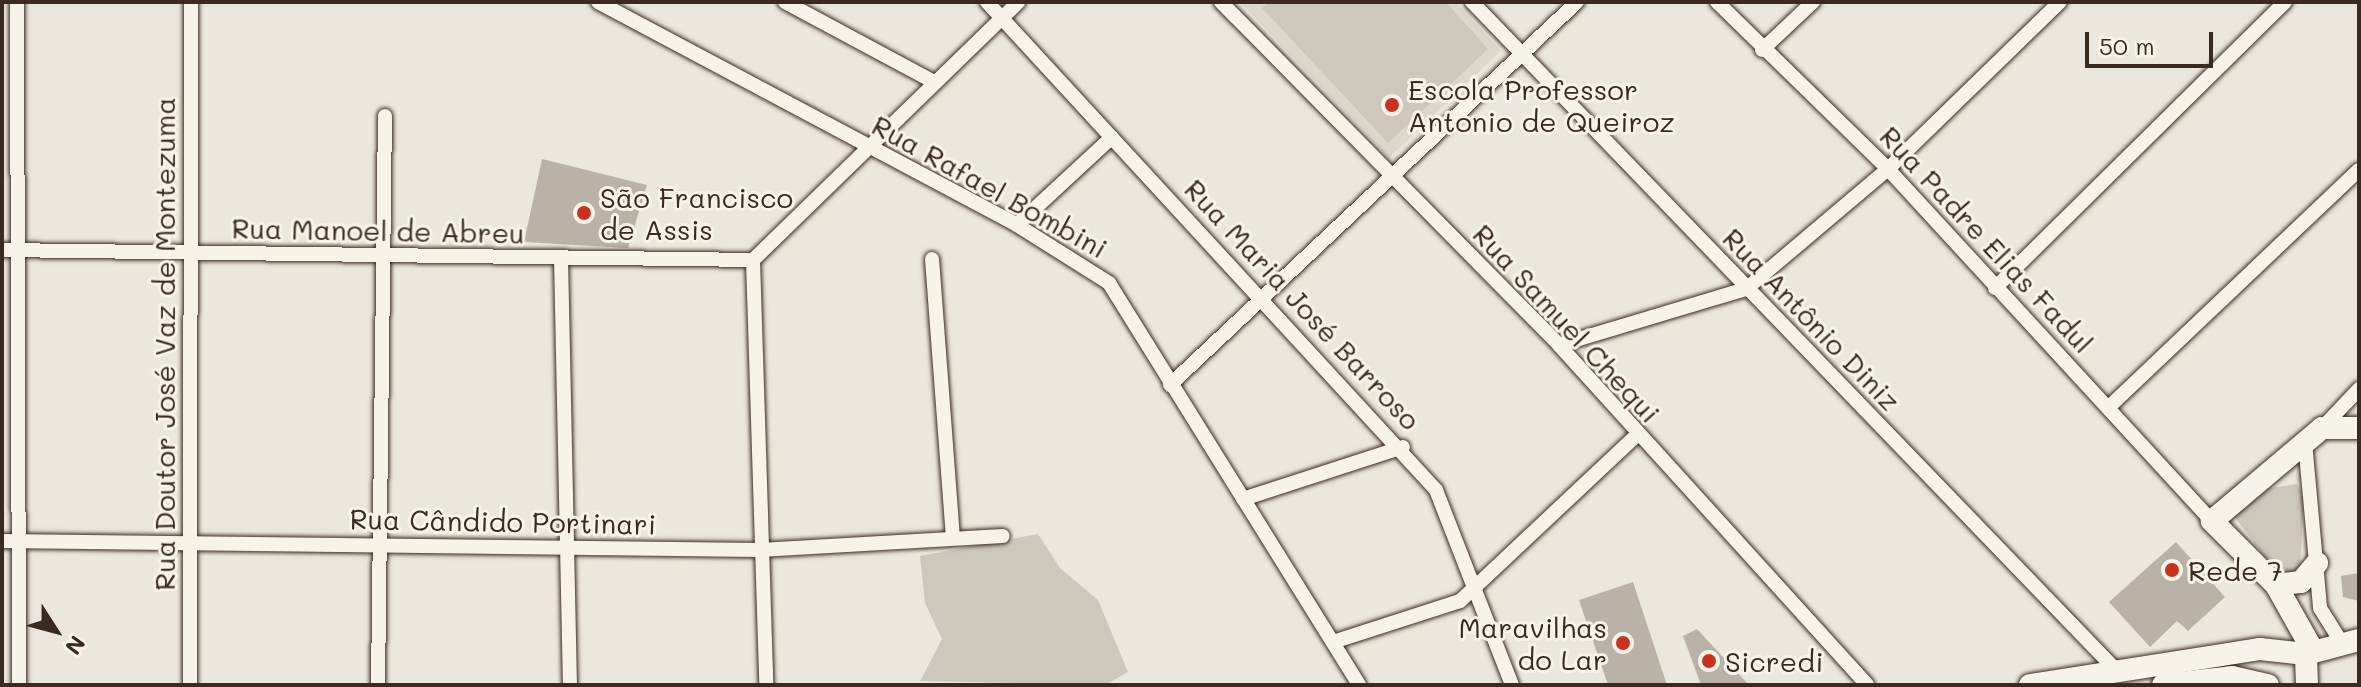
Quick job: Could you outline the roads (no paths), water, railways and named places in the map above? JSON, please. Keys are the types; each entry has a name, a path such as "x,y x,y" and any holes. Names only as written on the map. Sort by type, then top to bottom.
{"main road":[{"path":"2307,685 2309,652 2276,585 2212,521 2313,435 2359,428"},
{"path":"2276,585 2301,582 2317,563"},
{"path":"2030,685 2260,649 2309,652 2350,641"},
{"path":"2163,685 2232,677 2268,685"}],"street":[{"path":"17,2 8,250 21,541 19,685"},
{"name":"Rua Doutor José Vaz de Montezuma","path":"190,685 186,253 191,2"},
{"name":"Rua Rafael Bombini","path":"598,2 1017,225 1109,283 1359,685"},
{"path":"785,2 934,82"},
{"name":"Rua Maria José Barroso","path":"987,2 1403,447 1436,490 1478,587 1512,685"},
{"path":"766,685 753,260 1018,2"},
{"name":"Rua Samuel Chequi","path":"1221,2 1394,181 1559,345 1637,435 1867,685"},
{"name":"Rua Antônio Diniz","path":"1472,2 2116,670"},
{"path":"1170,385 1267,301 1577,2"},
{"name":"Rua Padre Elias Fadul","path":"1717,2 1762,50 1888,169 1995,288 2110,406 2212,521"},
{"path":"1762,50 1813,2"},
{"path":"1559,345 1746,289 1888,169 2060,2"},
{"path":"1995,288 2285,2"},
{"path":"378,685 385,116"},
{"path":"1017,225 1112,137"},
{"path":"2110,406 2359,170"},
{"name":"Rua Manoel de Abreu","path":"8,250 753,260"},
{"path":"561,258 570,685"},
{"path":"932,259 953,537"},
{"path":"2350,641 2320,608 2313,435 2359,389"},
{"path":"1333,642 1460,601 1637,435"},
{"path":"1243,499 1403,447"},
{"name":"Rua Cândido Portinari","path":"2,541 760,550 1003,536"}],"place":[{"name":"Escola Professor Antonio de Queiroz","path":"1392,105"},
{"name":"São Francisco de Assis","path":"584,213"},
{"name":"Rede 7","path":"2172,570"},
{"name":"Maravilhas do Lar","path":"1623,643"},
{"name":"Sicredi","path":"1709,661"}]}
